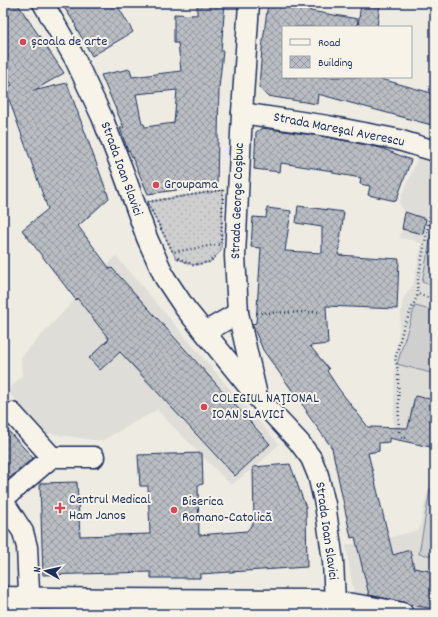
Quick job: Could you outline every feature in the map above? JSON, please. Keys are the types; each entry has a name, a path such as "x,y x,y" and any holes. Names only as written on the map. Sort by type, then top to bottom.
{"main road":[{"path":"3,598 29,606 116,607 316,601 334,602 402,614"}],"street":[{"name":"Strada Ioan Slavici","path":"43,3 75,59 102,117 147,238 165,278 185,308 257,397 311,458 318,474 324,504 333,561 334,602"},
{"name":"Strada George Coșbuc","path":"249,3 242,112 236,256 238,313 257,397"},
{"name":"Strada Mareșal Averescu","path":"242,112 387,137 435,151"},
{"path":"205,332 238,313"},
{"path":"12,414 52,457"},
{"path":"29,606 27,547 23,532 3,500 52,457 94,457"}],"path":[{"path":"173,252 221,244 223,190 148,202 173,252 176,258 193,265 210,262 221,251"},
{"path":"406,438 399,437 398,370 396,359 403,329 418,294 417,285 435,194"},
{"path":"418,294 435,300"},
{"path":"238,313 320,312"}],"shaded area":[{"path":"418,158 435,164 435,215 422,282 435,286 435,448 393,438 395,359 403,299 413,285 422,244 413,240 400,238 405,216 399,202"},
{"path":"223,190 221,251 210,262 193,265 176,258 147,202"},
{"path":"435,215 435,286 422,282"},
{"path":"116,256 279,444 260,463 231,485 157,410 101,441 46,433 7,391 22,376 21,357"},
{"path":"415,306 435,311 435,361 431,373 397,364"},
{"path":"432,473 435,473 435,611 354,595 346,545 392,537 419,530"},
{"path":"430,489 435,490 435,556 419,554"}],"building":[{"path":"3,3 17,3 64,73 33,91 67,83 109,198 78,226 110,269 112,268 270,444 235,476 120,352 100,370 89,358 109,339 77,298 76,300 22,230 48,209 5,88 12,85 3,70"},
{"path":"61,3 116,3 133,32 92,56 75,26 76,25"},
{"path":"197,3 225,3 221,51 223,51 219,88 217,186 148,194 129,150 128,151 120,128 124,128 101,75 130,69 132,77 181,71 178,43 174,43 174,14 197,15","holes":["177,90 174,123 145,127 144,124 142,124 136,94"]},
{"path":"268,3 310,3 310,11 358,19 357,26 282,26 282,78 378,78 435,94 435,126 318,94 317,104 267,96 259,87"},
{"path":"361,3 380,3 377,26 358,26"},
{"path":"262,128 326,137 381,148 411,160 396,201 368,195 370,186 360,184 361,178 333,173 333,171 281,163 280,172 254,169 256,132"},
{"path":"298,206 344,212 338,255 399,259 397,309 326,306 328,344 310,346 329,369 327,371 338,388 368,427 408,428 415,396 435,400 435,448 389,438 389,442 379,443 379,451 368,453 393,555 410,550 414,568 435,572 435,609 410,605 404,602 369,595 355,537 351,538 332,448 263,350 252,324 256,323 261,248 251,247 253,217 266,218 267,208 291,211 285,251 322,253 322,227 296,223"},
{"path":"405,212 426,219 423,234 402,229"},
{"path":"3,425 33,458 10,478 3,471"},
{"path":"202,453 203,484 198,485 199,535 247,531 254,522 253,467 290,464 306,508 307,567 200,574 200,578 151,578 151,572 43,575 40,483 77,482 80,536 150,534 148,486 140,486 138,455"}],"place":[{"name":"școala de arte","path":"23,42"},
{"name":"Groupama","path":"156,185"},
{"name":"COLEGIUL NAŢIONAL IOAN SLAVICI","path":"204,407"},
{"name":"Centrul Medical Ham Janos","path":"60,508"},
{"name":"Biserica Romano-Catolică","path":"174,510"}]}
